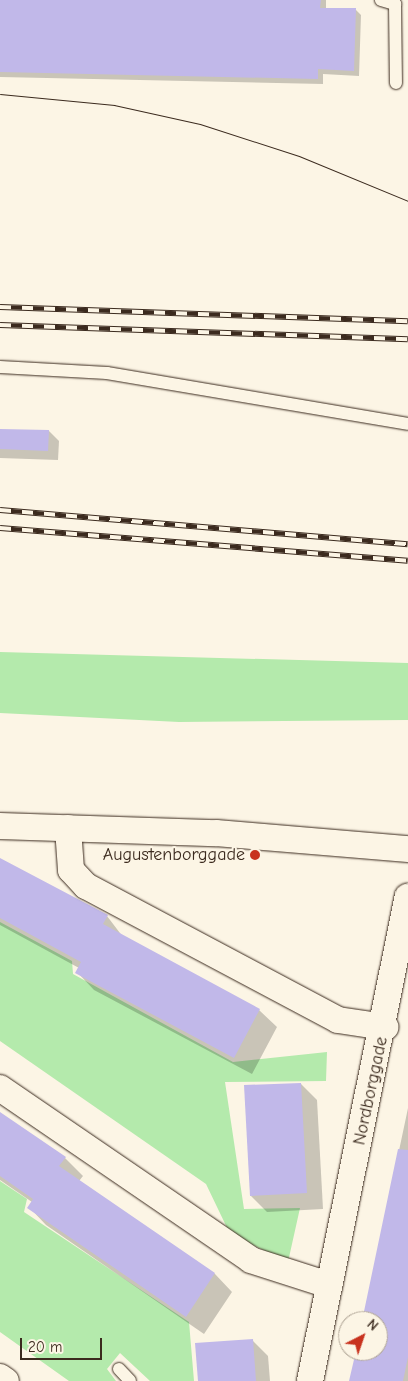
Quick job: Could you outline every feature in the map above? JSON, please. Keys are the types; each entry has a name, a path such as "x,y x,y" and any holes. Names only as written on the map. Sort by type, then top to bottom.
{"street":[{"path":"0,826 216,833 408,849"},
{"path":"68,828 70,870 86,886 338,1020 385,1027"},
{"name":"Nordborggade","path":"310,1381 385,1027 408,897"},
{"path":"0,1088 251,1260 329,1285"},
{"path":"0,1377 6,1381"}],"lane":[{"path":"381,0 396,4 396,83"},
{"path":"0,367 107,373 408,424"},
{"path":"120,1369 130,1381"}],"green space":[{"path":"0,652 408,663 408,720 179,722 0,713"},
{"path":"0,922 72,961 73,974 233,1062 327,1052 326,1081 225,1082 244,1209 300,1208 288,1262 230,1234 206,1184 0,1041"},
{"path":"0,1181 27,1199 24,1212 189,1322 194,1381 150,1381 120,1353 107,1369 116,1381 69,1381 0,1332"}],"building":[{"path":"0,0 321,0 320,8 356,8 354,71 318,69 318,79 0,72"},
{"path":"0,429 49,430 48,451 0,449"},
{"path":"0,858 108,915 103,924 260,1009 234,1058 75,973 81,962 0,918"},
{"path":"301,1083 307,1193 250,1196 244,1085"},
{"path":"0,1112 66,1157 59,1166 215,1273 186,1317 27,1208 33,1199 0,1176"},
{"path":"398,1149 408,1150 408,1357 403,1381 349,1381 354,1361 388,1361 388,1311 364,1311"},
{"path":"253,1339 256,1381 198,1381 195,1343"}],"tram line":[{"path":"0,94 114,105 200,124 299,156 408,201"}],"railway":[{"path":"0,307 408,321"},
{"path":"0,325 408,339"},
{"path":"0,510 408,544"},
{"path":"0,528 408,561"}],"place":[{"name":"Augustenborggade","path":"255,855"}]}
